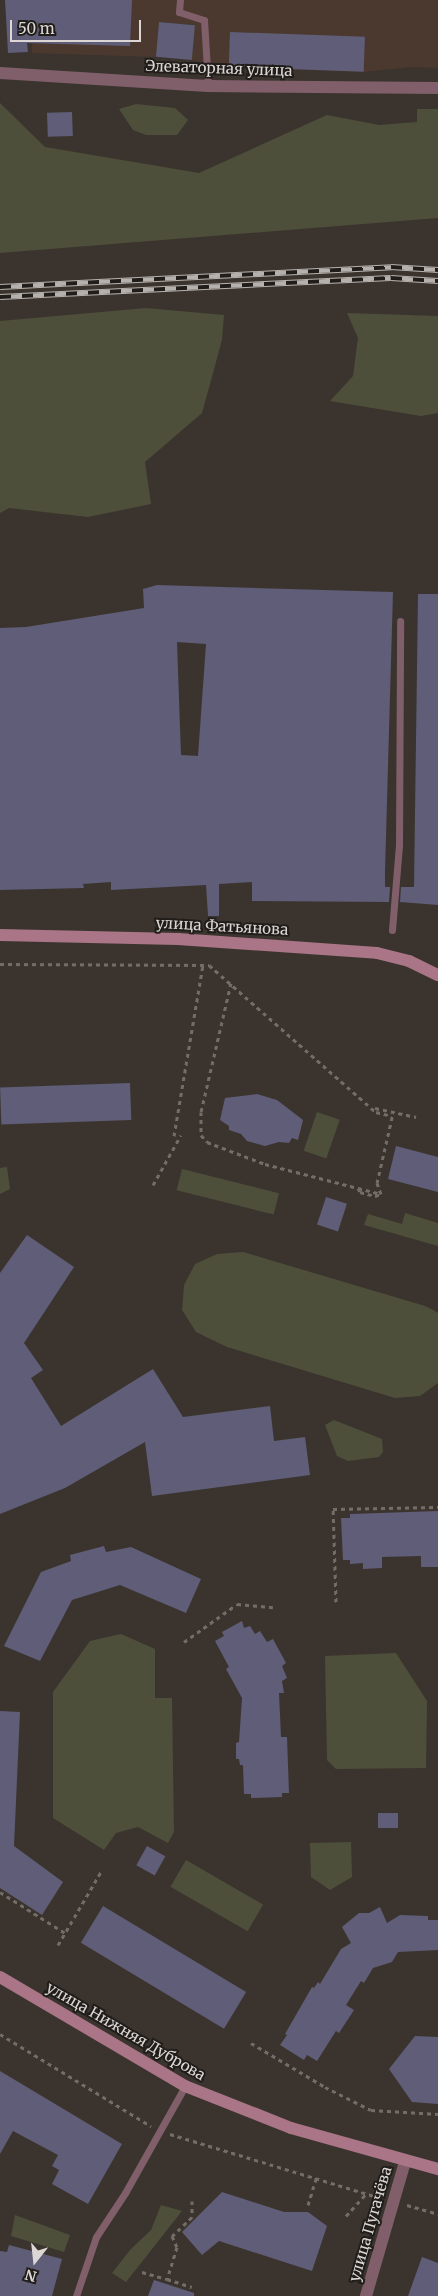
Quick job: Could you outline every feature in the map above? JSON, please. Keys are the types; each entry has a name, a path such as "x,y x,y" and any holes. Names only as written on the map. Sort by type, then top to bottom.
{"street":[{"name":"Элеваторная улица","path":"0,73 208,86 438,88"},
{"name":"улица Фатьянова","path":"0,935 187,939 377,953 408,961 438,976"},
{"name":"улица Нижняя Дуброва","path":"0,1977 185,2086 291,2128 438,2170"},
{"name":"улица Пугачёва","path":"366,2296 405,2162"}],"lane":[{"path":"180,0 179,12 204,20 208,86"},
{"path":"392,930 399,845 400,621"},
{"path":"76,2296 96,2237 185,2086"}],"path":[{"path":"0,964 209,964 374,1108 376,1112 416,1117"},
{"path":"174,1136 203,965"},
{"path":"231,983 201,1112 201,1135 208,1142 266,1164 381,1194 377,1183 393,1114"},
{"path":"153,1185 180,1135"},
{"path":"336,1602 333,1509 438,1507"},
{"path":"184,1642 237,1604 273,1607"},
{"path":"58,1945 102,1870"},
{"path":"0,1892 65,1933"},
{"path":"0,2034 159,2130 366,2194 438,2214"},
{"path":"251,2042 325,2087 371,2110 438,2114"},
{"path":"308,2204 316,2178"},
{"path":"346,2216 366,2194"},
{"path":"167,2279 177,2248 172,2236 192,2217 192,2201"},
{"path":"142,2272 192,2287"}],"shaded area":[{"path":"32,0 438,0 438,68 411,67 364,72 229,67 191,60 194,25 159,22 156,57 32,53"}],"green space":[{"path":"0,103 45,147 199,173 327,115 379,125 417,122 417,109 438,109 438,218 0,253"},
{"path":"136,104 175,108 188,120 177,135 146,135 133,130 119,109"},
{"path":"146,308 224,315 222,340 202,413 145,462 151,504 88,517 9,508 0,513 0,321"},
{"path":"347,313 438,316 438,413 421,416 330,401 353,376 358,338"},
{"path":"317,1112 340,1120 326,1159 304,1151"},
{"path":"7,1167 10,1189 0,1194 0,1168"},
{"path":"182,1169 279,1193 274,1215 177,1190"},
{"path":"405,1213 438,1223 438,1246 364,1225 368,1214 402,1224"},
{"path":"243,1252 425,1306 438,1313 438,1383 420,1396 395,1398 227,1347 196,1332 182,1310 184,1285 195,1264 217,1254"},
{"path":"334,1420 382,1439 383,1452 379,1457 348,1461 337,1456 325,1425"},
{"path":"121,1634 155,1649 155,1698 172,1698 174,1832 168,1843 138,1827 116,1833 104,1850 53,1818 53,1692 90,1641"},
{"path":"396,1653 427,1701 426,1768 336,1769 327,1760 325,1656"},
{"path":"351,1842 352,1877 330,1890 311,1877 310,1843"},
{"path":"186,1860 263,1904 248,1931 170,1887"},
{"path":"161,2205 182,2211 126,2282 112,2273 130,2250 151,2230"},
{"path":"15,2215 70,2235 64,2252 11,2236"}],"building":[{"path":"5,0 132,0 130,46 27,43 28,52 8,53"},
{"path":"159,22 195,25 192,60 156,57"},
{"path":"230,32 365,37 364,72 229,67"},
{"path":"72,112 73,136 48,137 47,113"},
{"path":"157,585 393,592 385,871 385,887 390,887 389,902 252,901 252,882 219,884 219,916 208,916 206,885 111,890 111,882 83,884 84,888 0,890 0,628 26,627 144,608 143,589","holes":["177,642 206,644 198,756 181,755"]},
{"path":"418,594 438,594 438,905 400,902 401,887 414,887"},
{"path":"130,1083 131,1120 1,1125 0,1088"},
{"path":"257,1094 277,1100 303,1120 298,1140 292,1138 289,1143 279,1142 265,1146 247,1141 241,1134 229,1130 229,1126 220,1120 225,1098"},
{"path":"396,1146 438,1157 438,1192 388,1179"},
{"path":"326,1197 347,1204 338,1231 317,1225"},
{"path":"27,1235 74,1267 24,1343 43,1370 31,1378 61,1426 153,1369 183,1417 270,1406 274,1441 305,1437 310,1475 152,1496 145,1442 65,1488 0,1514 0,1273"},
{"path":"438,1511 438,1567 421,1567 421,1556 382,1557 382,1568 363,1569 363,1563 350,1564 350,1560 343,1560 341,1518 350,1518 350,1514"},
{"path":"104,1546 106,1552 131,1547 201,1579 186,1613 120,1585 72,1600 40,1661 4,1646 41,1572 71,1561 70,1555"},
{"path":"242,1621 244,1628 250,1626 255,1634 260,1631 267,1642 273,1639 286,1663 282,1666 287,1678 282,1681 284,1693 279,1693 281,1737 287,1737 289,1793 282,1793 282,1797 251,1798 251,1794 244,1794 243,1765 240,1765 239,1759 236,1759 236,1743 239,1742 242,1698 226,1669 229,1667 215,1641 224,1636 222,1632"},
{"path":"0,1711 20,1712 14,1846 63,1882 42,1915 0,1888"},
{"path":"378,1813 398,1813 398,1828 378,1828"},
{"path":"147,1846 165,1856 155,1875 136,1865"},
{"path":"103,1906 246,1992 224,2029 81,1943"},
{"path":"380,1907 387,1923 400,1915 428,1916 428,1920 438,1920 438,1950 398,1952 392,1962 373,1968 364,1983 361,1981 346,2005 354,2010 339,2033 336,2031 317,2061 307,2055 304,2060 280,2045 287,2035 285,2034 312,1987 314,1988 318,1982 320,1984 341,1949 351,1943 342,1927 359,1913 369,1913"},
{"path":"415,2036 438,2037 438,2104 412,2102 389,2069"},
{"path":"0,2071 122,2144 88,2204 52,2184 59,2170 52,2166 58,2155 13,2131 0,2154"},
{"path":"222,2192 284,2212 308,2212 327,2226 312,2271 219,2241 202,2255 182,2232"},
{"path":"9,2245 62,2259 52,2296 0,2296 0,2251 7,2252"},
{"path":"422,2257 438,2263 438,2296 408,2296"},
{"path":"154,2280 194,2293 194,2296 148,2296"}],"railway":[{"path":"0,287 391,267 438,270"},
{"path":"0,297 391,278 438,281"}]}
